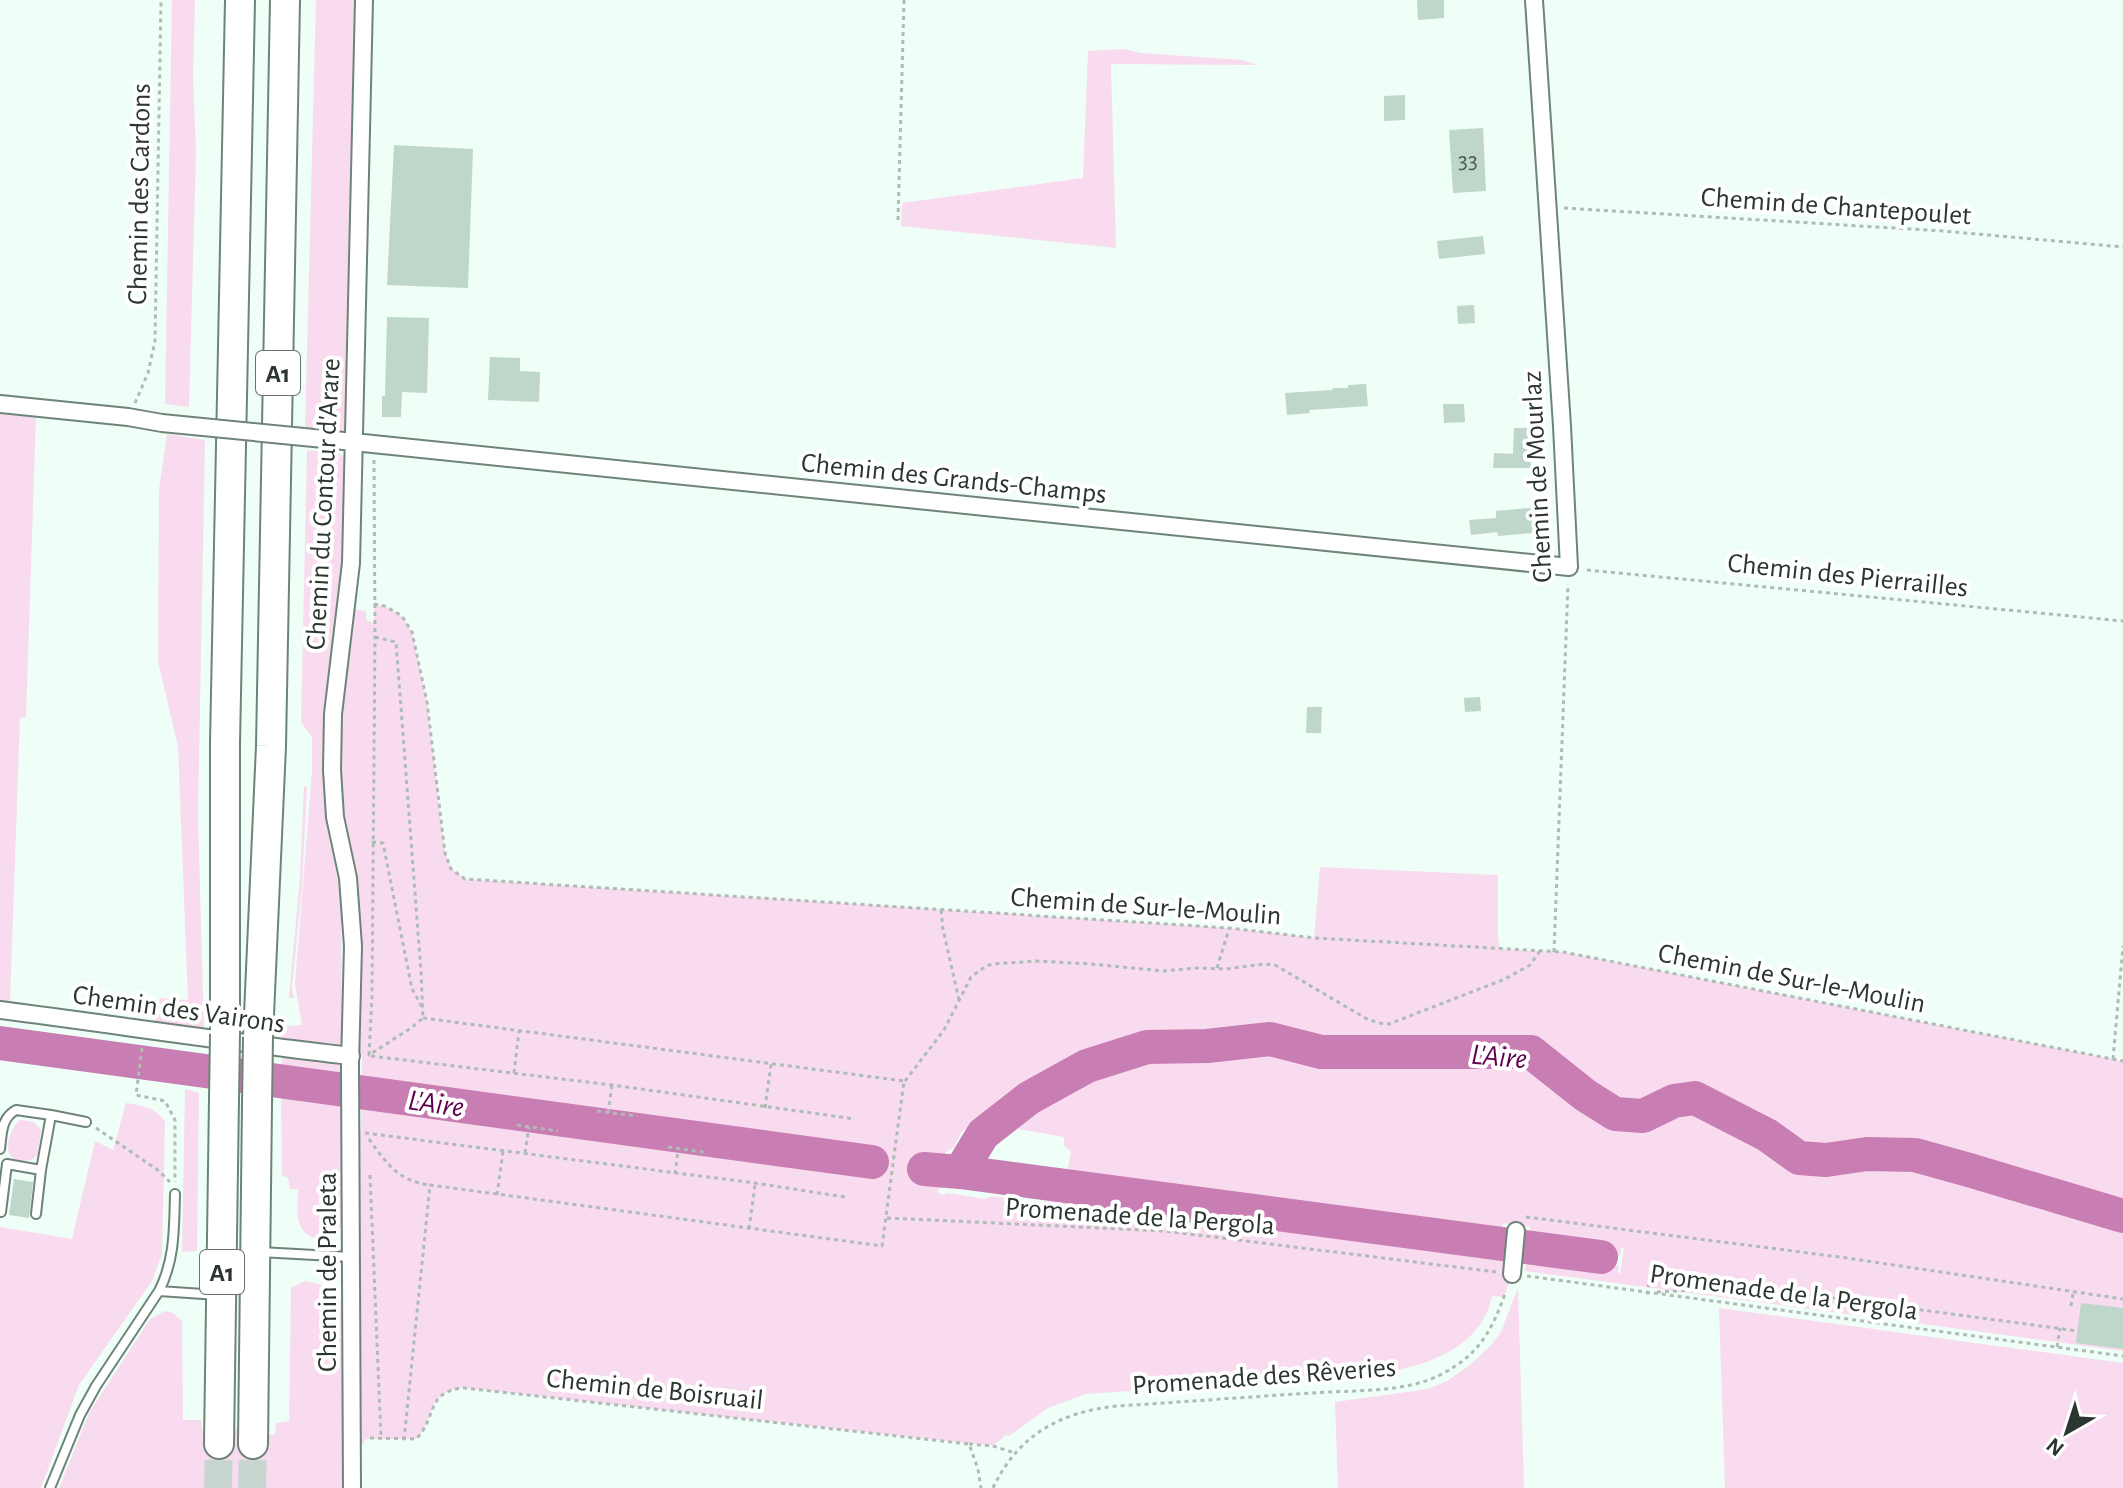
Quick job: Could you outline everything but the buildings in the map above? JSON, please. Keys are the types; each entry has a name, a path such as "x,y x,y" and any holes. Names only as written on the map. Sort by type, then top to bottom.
{"highway":[{"name":"A1","path":"219,1444 225,1034 225,743 240,0"},
{"name":"A1","path":"253,1444 258,1037 272,731 285,0"}],"street":[{"name":"Chemin du Contour d'Arare","path":"351,1061 352,912 335,817 332,770 333,714 351,563 364,0"},
{"name":"Chemin de Mourlaz","path":"1534,0 1569,567"},
{"name":"Chemin des Grands-Champs","path":"0,404 1569,567"},
{"name":"Chemin des Vairons","path":"0,1010 144,1028 351,1061"},
{"name":"Chemin de Praleta","path":"351,1061 355,1123 351,1257 352,1488"},
{"path":"1513,1268 1516,1231"}],"lane":[{"path":"1,1212 7,1164 0,1151 4,1122 11,1112 16,1110 86,1122"},
{"path":"36,1214 51,1115"},
{"path":"7,1164 41,1170"},
{"path":"50,1488 80,1415 168,1274 173,1253 175,1194"},
{"path":"255,1251 351,1257"},
{"path":"159,1291 221,1295"}],"path":[{"name":"Chemin des Cardons","path":"142,386 152,360 155,328 161,0"},
{"path":"898,220 904,0"},
{"name":"Chemin de Chantepoulet","path":"1546,208 1943,231 2123,247"},
{"path":"369,1055 375,637 374,444"},
{"name":"Chemin des Pierrailles","path":"1569,567 2123,621"},
{"name":"Chemin de Mourlaz","path":"1554,952 1569,567"},
{"name":"Chemin de Sur-le-Moulin","path":"374,604 385,606 402,616 412,632 427,702 445,853 451,869 459,877 474,881 1229,928 1315,938 1554,952 2123,1061"},
{"path":"375,637 396,642 423,1018"},
{"path":"372,842 383,843 412,989 423,1008"},
{"path":"940,910 959,1000"},
{"path":"1217,968 1229,928"},
{"path":"2113,1059 2123,946"},
{"path":"355,1123 396,1172 419,1184 882,1246 904,1081 944,1030 971,977 993,964 1036,961 1145,971 1275,965 1367,1019 1389,1024 1505,979 1530,965 1540,951"},
{"path":"369,1055 423,1018 904,1081"},
{"path":"514,1073 519,1031"},
{"path":"86,1122 159,1171 175,1186 175,1120 165,1101 136,1095 143,1040"},
{"path":"369,1055 855,1119"},
{"path":"765,1108 771,1064"},
{"path":"608,1113 612,1085"},
{"path":"597,1111 637,1116"},
{"path":"355,1123 368,1142"},
{"path":"355,1123 503,1150 845,1197"},
{"path":"517,1125 558,1131"},
{"path":"525,1153 529,1127"},
{"path":"668,1147 708,1153"},
{"path":"675,1174 678,1148"},
{"path":"497,1195 503,1150"},
{"path":"370,1173 381,1438"},
{"path":"749,1229 755,1183"},
{"path":"366,1439 404,1440 430,1185"},
{"path":"1157,1216 1199,1222"},
{"path":"1516,1231 1517,1216 1840,1257 2123,1299"},
{"name":"Promenade de la Pergola","path":"887,1218 1165,1231 1513,1268 1647,1293 2123,1356"},
{"name":"Promenade des Rêveries","path":"993,1488 1002,1470 1024,1442 1046,1427 1104,1407 1378,1389 1430,1380 1456,1365 1482,1342 1495,1323 1513,1268"},
{"path":"1650,1278 1647,1293 1751,1287 2078,1331"},
{"path":"2071,1306 2073,1292"},
{"path":"2057,1347 2060,1328"},
{"name":"Chemin de Boisruail","path":"404,1440 419,1437 433,1405 442,1393 464,1388 993,1446 1015,1453"},
{"path":"969,1444 981,1488"}],"shaded area":[{"path":"172,0 195,0 193,77 196,151 189,407 165,404"},
{"path":"316,0 357,0 346,430 341,432 305,428"},
{"path":"1124,49 1140,53 1242,60 1257,65 1111,64 1116,248 901,226 902,203 1083,178 1088,51"},
{"path":"0,411 36,415 26,717 20,718 10,1002 0,1000"},
{"path":"167,434 205,440 198,815 204,1031 154,1023 160,998 188,1000 178,746 158,662 159,490"},
{"path":"307,450 347,457 345,535 323,769 329,838 341,894 342,1047 282,1041 280,1032 287,1026 302,1025 295,984 312,771 312,737 301,722"},
{"path":"374,604 385,606 402,616 412,632 427,702 445,853 452,869 465,879 1229,928 1314,938 1320,867 1498,875 1500,949 1563,952 2123,1061 2123,1351 1525,1271 1526,1265 1537,1266 1538,1259 1604,1270 1605,1267 1619,1265 1620,1274 1624,1248 1621,1248 1620,1257 1606,1248 1540,1241 1541,1233 1530,1232 1530,1227 1503,1223 1501,1232 1180,1185 1091,1178 1068,1169 1071,1151 1064,1146 1064,1137 979,1122 962,1131 954,1147 923,1167 941,1187 937,1192 1038,1203 1047,1200 1513,1262 1512,1274 1504,1297 1492,1296 1486,1315 1463,1343 1448,1353 1412,1366 1376,1374 1086,1394 1048,1408 993,1446 464,1388 443,1394 437,1400 416,1439 366,1439 360,1449 350,1125 361,1130 362,1055 351,1056 353,946 335,817 345,608 366,611 366,620 374,623"},
{"path":"304,786 307,787 302,885 292,988 294,998 289,998 300,876"},
{"path":"282,1054 341,1062 344,1064 344,1079 281,1070"},
{"path":"185,1089 199,1093 197,1251 182,1252"},
{"path":"281,1094 344,1103 344,1222 327,1237 314,1238 303,1230 298,1214 298,1189 290,1189 288,1178 282,1175"},
{"path":"126,1103 153,1110 165,1121 162,1254 152,1281 79,1385 41,1488 0,1488 0,1227 72,1239 95,1141 113,1150"},
{"path":"20,1120 34,1122 41,1130 38,1154 32,1160 16,1160 9,1153 9,1138"},
{"path":"305,1281 327,1288 342,1304 346,1474 342,1488 59,1488 89,1413 150,1319 165,1311 182,1321 183,1420 201,1420 208,1441 229,1443 236,1427 240,1437 261,1447 268,1435 275,1434 276,1423 289,1421 291,1288"},
{"path":"1518,1288 1524,1488 1338,1488 1335,1402 1428,1389 1447,1381 1492,1344 1501,1332"},
{"path":"1719,1308 2123,1363 2123,1488 1725,1488"}],"waterway":[{"name":"L'Aire","path":"924,1169 960,1172 983,1134 1029,1098 1087,1066 1147,1047 1207,1046 1270,1039 1321,1052 1531,1052 1585,1095 1615,1114 1643,1116 1674,1101 1695,1098 1767,1135 1799,1158 1826,1160 1867,1154 1915,1155 2123,1216"},
{"name":"L'Aire","path":"0,1043 872,1162"},
{"path":"960,1172 1601,1257"}],"tunnel":[{"path":"218,1488 219,1444"},
{"path":"252,1488 253,1444"}]}
